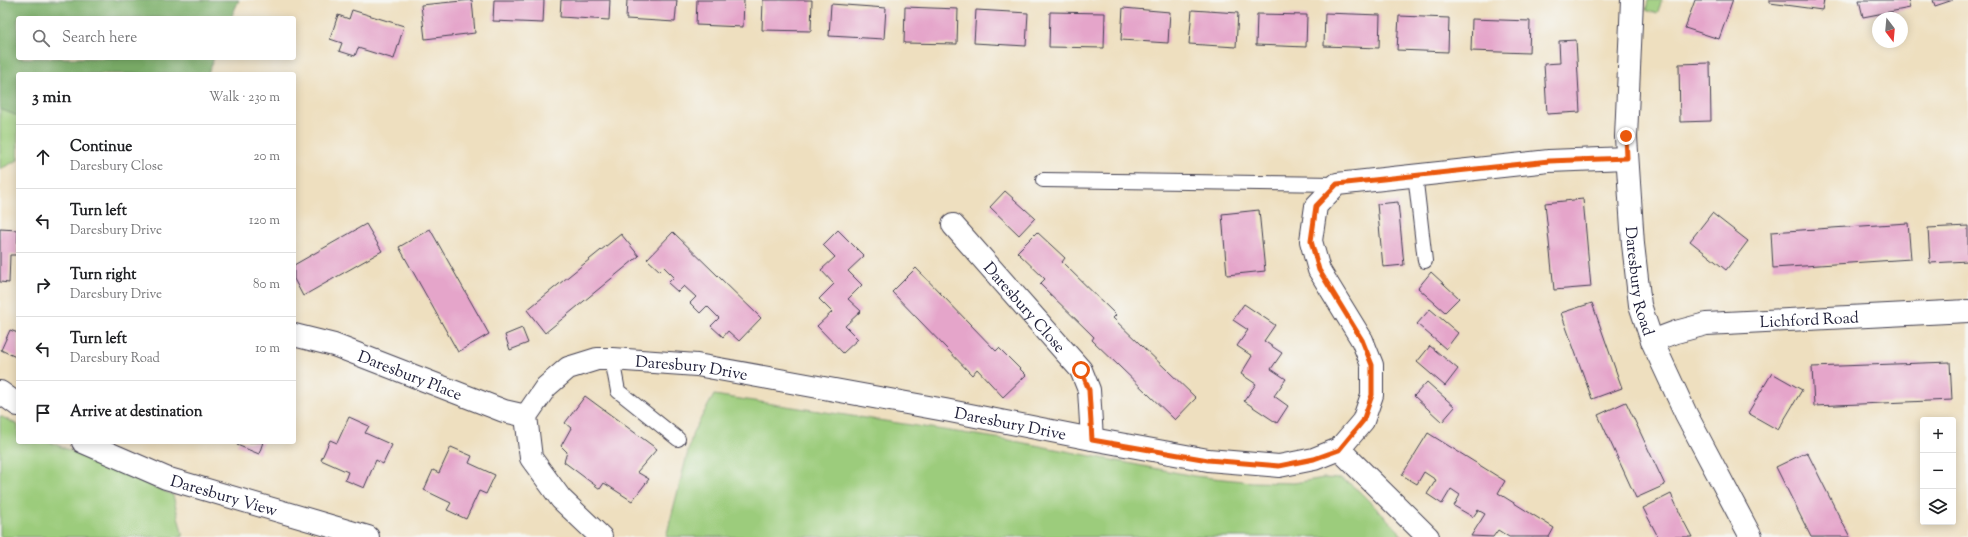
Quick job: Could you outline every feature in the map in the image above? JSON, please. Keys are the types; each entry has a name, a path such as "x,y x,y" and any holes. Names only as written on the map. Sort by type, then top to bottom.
{"street":[{"name":"Daresbury Road","path":"1632,0 1626,136 1636,286 1643,317 1652,341 1686,414 1751,537"},
{"path":"1428,537 1339,450 1363,421 1372,395 1372,365 1362,340 1319,270 1311,241 1316,206 1337,184 1415,174 1549,161 1627,158"},
{"name":"Daresbury Close","path":"953,225 1081,370 1089,390 1092,440"},
{"name":"Lichford Road","path":"1652,341 1676,332 1706,324 1968,311"},
{"name":"Daresbury Place","path":"296,336 334,345 497,409 526,416"},
{"name":"Daresbury Drive","path":"526,416 546,387 568,368 597,359 612,359 696,365 945,410 1092,440 1208,460 1279,466 1314,459 1339,450"},
{"path":"0,392 16,404"},
{"path":"526,416 531,458 561,499 601,537"},
{"name":"Daresbury View","path":"88,444 166,478 368,537"}],"lane":[{"path":"1415,174 1425,261"},
{"path":"1043,180 1337,184"},
{"path":"612,359 618,390 678,439"}],"green space":[{"path":"0,0 239,0 232,16 16,16 16,60 213,60 209,72 16,72 16,115 0,109"},
{"path":"1648,0 1662,0 1657,14 1646,10"},
{"path":"0,109 16,115 16,161 0,169"},
{"path":"714,395 1009,440 1194,476 1252,482 1294,483 1324,478 1341,479 1349,483 1360,492 1399,531 1401,537 666,537 693,432"},
{"path":"0,416 16,424 16,444 55,444 173,495 183,537 0,537"}],"building":[{"path":"472,0 475,33 425,39 421,5"},
{"path":"494,0 544,0 543,23 493,21"},
{"path":"561,0 610,0 609,20 560,17"},
{"path":"627,0 677,0 675,22 626,19"},
{"path":"697,0 744,0 743,27 696,25"},
{"path":"763,0 812,0 811,31 762,30"},
{"path":"1695,0 1733,0 1719,39 1685,28"},
{"path":"1770,0 1824,0 1822,10 1770,3"},
{"path":"1859,0 1908,0 1910,8 1889,12 1872,12 1872,15 1863,17"},
{"path":"1933,0 1953,0 1935,6"},
{"path":"831,4 886,8 884,39 829,36"},
{"path":"905,7 958,9 957,44 904,43"},
{"path":"1123,8 1170,12 1168,43 1121,40"},
{"path":"352,10 404,26 394,59 358,48 355,56 339,51 342,43 330,39 338,15 349,19"},
{"path":"976,10 1028,13 1026,46 974,43"},
{"path":"1192,10 1238,13 1236,47 1189,44"},
{"path":"1050,12 1105,13 1104,48 1049,47"},
{"path":"1325,13 1380,15 1379,48 1324,46"},
{"path":"1257,14 1307,15 1306,47 1256,45"},
{"path":"1399,16 1449,18 1448,52 1397,50"},
{"path":"1472,19 1530,21 1529,53 1471,51"},
{"path":"1576,40 1580,112 1547,114 1544,64 1560,63 1559,41"},
{"path":"1710,63 1711,121 1680,122 1679,64"},
{"path":"1005,191 1035,218 1019,235 990,207"},
{"path":"1583,199 1591,287 1554,290 1545,203"},
{"path":"1398,202 1404,265 1383,267 1377,204"},
{"path":"1259,210 1265,271 1227,275 1222,214"},
{"path":"1712,213 1748,241 1726,270 1690,241"},
{"path":"1908,223 1911,259 1773,268 1771,232"},
{"path":"366,224 382,251 303,296 296,283 296,264"},
{"path":"1968,226 1968,261 1930,263 1928,228"},
{"path":"0,229 16,230 16,255 10,255 9,283 0,282"},
{"path":"430,229 489,334 458,352 399,247"},
{"path":"838,230 864,256 848,271 862,285 848,299 861,311 845,326 858,339 843,353 817,326 832,312 819,299 834,284 821,270 835,257 823,245"},
{"path":"673,232 761,318 739,341 728,331 723,337 711,326 719,318 707,306 700,313 690,303 696,297 684,286 678,292 668,283 674,277 664,267 660,271 647,259"},
{"path":"1037,232 1065,258 1062,262 1116,315 1113,318 1196,398 1175,420 1092,340 1094,337 1040,284 1045,279 1017,252"},
{"path":"621,234 639,256 545,333 527,310"},
{"path":"916,268 996,351 999,348 1026,375 1003,397 977,369 972,375 892,292"},
{"path":"1431,272 1459,298 1445,312 1418,288"},
{"path":"1592,303 1622,388 1592,399 1561,313"},
{"path":"1244,304 1275,325 1264,341 1282,353 1271,369 1286,379 1274,396 1288,406 1277,423 1244,401 1256,384 1241,374 1252,356 1237,346 1248,330 1233,320"},
{"path":"1430,309 1458,333 1446,349 1417,324"},
{"path":"522,328 528,343 510,350 505,335"},
{"path":"10,330 16,332 16,357 1,350"},
{"path":"1430,346 1458,369 1445,386 1417,362"},
{"path":"1950,362 1952,400 1814,406 1812,367"},
{"path":"1772,373 1802,390 1778,430 1748,413"},
{"path":"1427,382 1455,407 1442,422 1414,396"},
{"path":"585,396 657,449 637,472 649,479 632,501 604,483 600,489 564,462 567,452 561,446 571,428 565,423"},
{"path":"1626,402 1665,485 1636,498 1598,415"},
{"path":"349,417 369,426 365,433 392,445 383,464 376,460 364,488 345,480 348,472 321,460 330,440 337,443"},
{"path":"1428,433 1505,481 1498,493 1554,528 1549,537 1509,537 1498,530 1493,537 1471,536 1485,514 1478,510 1473,517 1454,506 1460,495 1451,489 1442,504 1427,494 1436,480 1424,472 1417,484 1402,475"},
{"path":"237,444 262,444 259,454"},
{"path":"451,447 472,456 469,463 495,475 486,494 479,491 466,519 447,510 451,503 424,490 433,470 439,473"},
{"path":"1807,452 1850,537 1811,537 1776,467"},
{"path":"1671,494 1692,537 1658,537 1643,508"}],"route":[{"path":"1081,370 1089,390 1092,440 1208,460 1279,466 1318,458 1339,450 1363,421 1372,395 1372,365 1362,340 1319,270 1311,241 1316,206 1337,184 1415,174 1549,161 1627,158 1626,136"}]}
